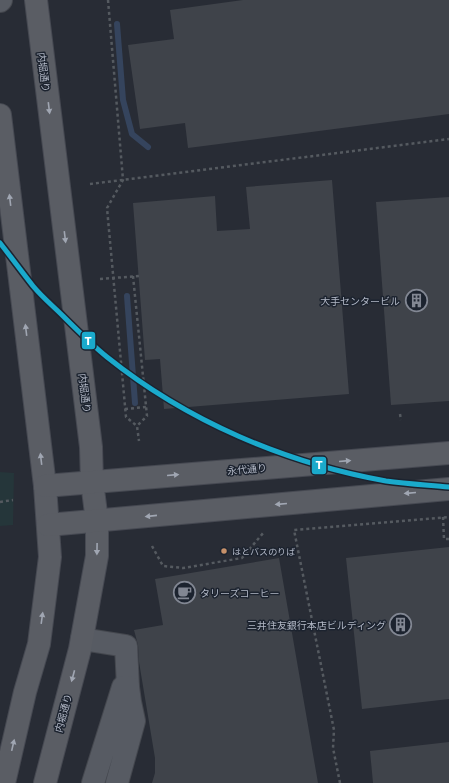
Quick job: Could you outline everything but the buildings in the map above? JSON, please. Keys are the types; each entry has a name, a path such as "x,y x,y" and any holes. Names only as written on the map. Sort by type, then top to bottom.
{"main road":[{"name":"内堀通り","path":"36,0 91,448 92,482 97,521 97,556 82,639 45,783"},
{"path":"0,115 45,486 50,558 38,644 25,692 4,783"},
{"name":"永代通り","path":"45,486 449,453"},
{"path":"48,525 449,489"}],"street":[{"path":"38,25 47,0"},
{"path":"82,639 126,646 128,687 134,721 117,783"},
{"path":"93,783 124,687 128,687"}],"path":[{"path":"108,0 123,180 107,208 126,417 137,426 139,442"},
{"path":"90,184 449,139"},
{"path":"133,276 147,416 137,426"},
{"path":"100,279 139,276"},
{"path":"125,409 146,407"},
{"path":"400,414 401,420"},
{"path":"0,502 13,500"},
{"path":"443,517 444,539 449,539"},
{"path":"340,783 334,748 334,730 294,530 449,517"},
{"path":"152,546 163,566 183,568 242,558 264,532"}],"shaded area":[{"path":"0,472 14,473 13,525 0,526"}],"waterway":[{"path":"117,24 123,100 132,134 148,147"},
{"path":"127,296 135,403"}],"transit line":[{"name":"T","path":"0,243 36,290 101,352 138,380 170,401 204,420 274,451 311,463 386,481 449,487"}],"place":[{"name":"大手センタービル","path":"416,301"},
{"name":"はとバスのりば","path":"224,551"},
{"name":"タリーズコーヒー","path":"185,593"},
{"name":"三井住友銀行本店ビルディング","path":"401,625"}]}
